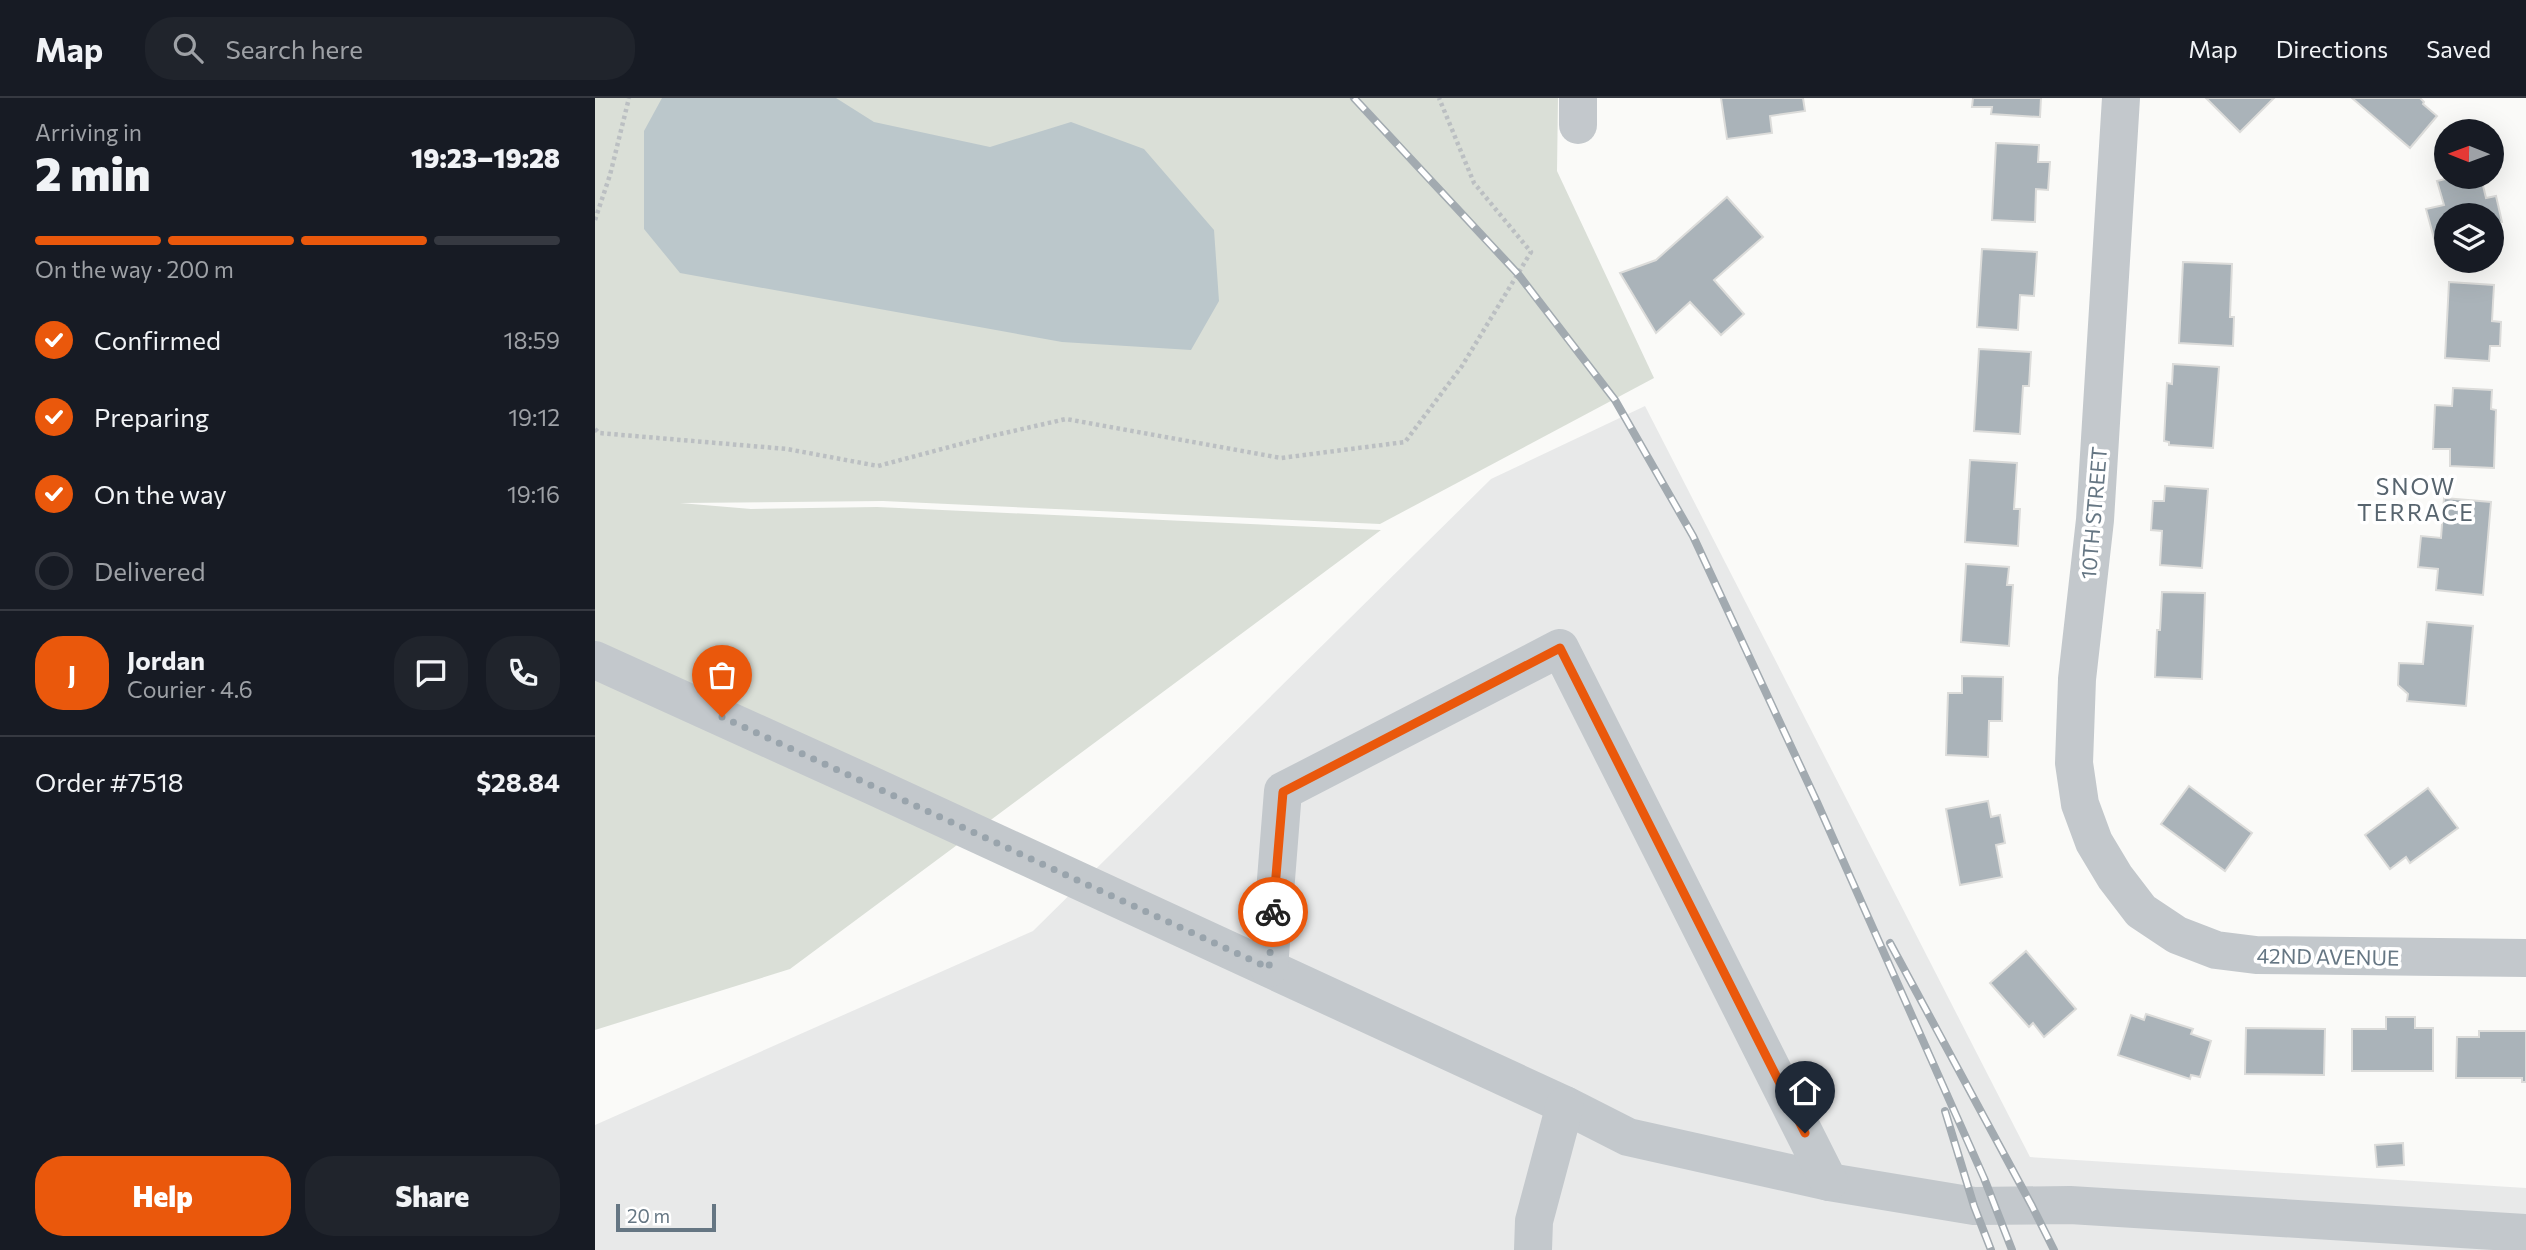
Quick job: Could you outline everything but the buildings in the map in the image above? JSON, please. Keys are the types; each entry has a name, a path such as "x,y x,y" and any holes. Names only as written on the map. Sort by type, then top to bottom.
{"street":[{"name":"10TH STREET","path":"2121,98 2095,520 2077,679 2074,763 2080,804 2094,842 2115,877 2141,911"},
{"path":"1269,968 1283,792 1560,648 1829,1182"},
{"path":"595,660 1269,968 1565,1105 1628,1137 1829,1182 1975,1206 2070,1205 2332,1236 2526,1233"},
{"name":"42ND AVENUE","path":"2141,911 2177,935 2215,950 2256,955 2526,958"},
{"path":"1532,1250 1534,1220 1565,1105"}],"path":[{"path":"595,220 610,175 629,98"},
{"path":"595,429 599,433 787,449 878,466 1066,419 1280,458 1405,442 1462,366 1531,253 1475,183 1439,98"}],"shaded area":[{"path":"595,98 1558,98 1557,171 1654,378 1380,524 883,501 680,503 751,509 877,507 1381,530 790,969 595,1030"},
{"path":"662,98 836,98 874,122 990,147 1071,122 1144,149 1214,230 1219,301 1191,350 1062,342 680,273 644,229 644,131"},
{"path":"1645,406 2030,1157 2526,1188 2526,1250 595,1250 595,1125 1033,931 1491,479"}],"railway":[{"path":"1354,98 1518,274 1615,400 1693,536 1816,800 1984,1178 2012,1250"},
{"path":"1890,943 2054,1250"},
{"path":"1945,1111 1974,1206 1991,1250"}],"way so far":[{"path":"722,717 1269,968 1273,912"}],"district":[{"name":"SNOW TERRACE","path":"2416,499"}],"route":[{"path":"1273,912 1283,792 1560,648 1805,1133"}]}
